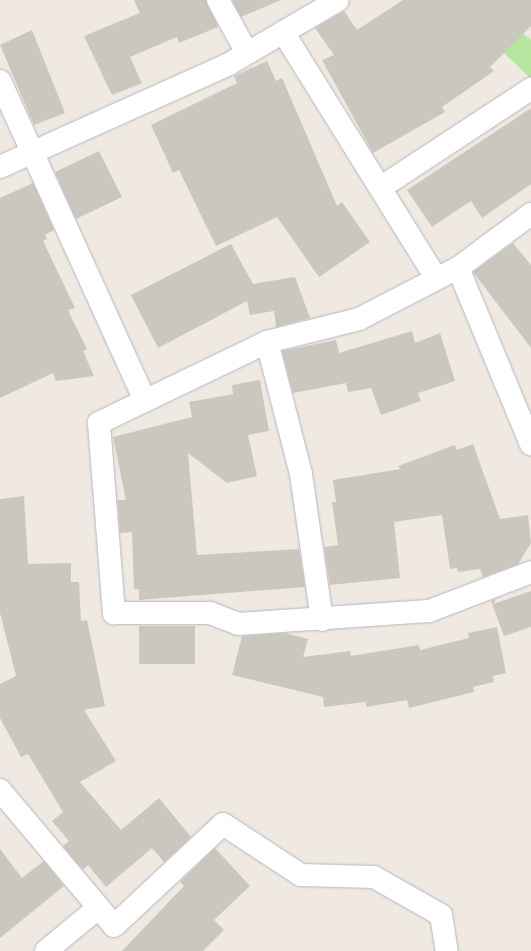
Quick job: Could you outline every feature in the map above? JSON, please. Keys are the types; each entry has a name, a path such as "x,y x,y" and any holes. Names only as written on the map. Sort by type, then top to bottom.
{"street":[{"path":"218,0 247,53"},
{"path":"0,167 247,53 338,0"},
{"path":"283,32 436,278"},
{"path":"0,80 34,152 145,401"},
{"path":"380,188 531,89"},
{"path":"531,214 458,268 359,319 267,342 99,423 114,613 210,613 238,624 322,620 429,610 531,572"},
{"path":"458,268 531,444"},
{"path":"267,342 301,474 322,620"},
{"path":"0,790 114,926 223,824 301,875 374,877 441,915 447,951"},
{"path":"46,951 98,908"}],"green space":[{"path":"493,9 531,40 531,79 477,27"}],"building":[{"path":"134,0 206,0 218,27 179,43 177,37 130,57 142,83 112,95 84,36 140,13"},
{"path":"232,0 281,0 241,17"},
{"path":"403,0 531,0 531,26 490,67 494,71 442,107 445,112 373,153 322,60 334,55 315,28 344,11 357,30"},
{"path":"32,30 65,113 34,125 0,45"},
{"path":"267,61 276,81 282,78 337,206 342,202 370,242 319,277 277,217 216,246 179,170 173,173 151,125 237,83 234,76"},
{"path":"531,108 531,184 482,218 471,201 432,227 407,190"},
{"path":"99,151 122,197 76,219 55,172"},
{"path":"33,183 54,230 45,235 47,239 43,241 75,308 68,310 87,349 83,351 94,376 56,381 53,373 0,398 0,198"},
{"path":"513,243 531,265 531,348 473,272"},
{"path":"231,244 253,284 295,277 310,318 276,327 274,311 250,315 247,301 158,348 131,295"},
{"path":"412,331 415,343 440,333 455,381 418,393 421,401 381,415 371,388 348,392 346,383 293,393 282,351 336,340 339,353"},
{"path":"260,380 269,431 248,435 257,476 227,483 188,453 197,555 299,549 305,587 139,600 139,589 134,589 132,532 120,533 118,500 126,500 113,437 192,417 189,402 233,394 232,385"},
{"path":"473,444 500,519 528,515 531,543 518,564 483,577 480,569 458,572 457,568 450,569 442,515 394,522 400,578 330,585 324,547 338,545 332,502 336,502 333,480 400,469 398,466 455,445 457,450"},
{"path":"24,496 28,564 71,563 71,582 79,582 81,621 87,620 105,706 84,710 116,761 80,782 121,830 159,798 191,837 164,862 152,848 106,887 88,865 83,870 63,846 69,841 52,821 63,812 28,754 21,757 0,718 0,684 16,676 0,613 0,499"},
{"path":"531,591 531,627 504,636 491,601 496,599 493,604"},
{"path":"139,626 195,626 195,664 139,664"},
{"path":"497,627 506,673 493,676 494,682 473,687 474,692 409,708 407,700 366,707 366,702 324,707 323,697 232,675 242,636 285,633 308,639 303,657 350,651 351,656 419,645 420,650 469,638 468,633"},
{"path":"215,848 250,886 214,920 224,930 203,951 122,951 184,886 180,882"},
{"path":"0,849 22,878 44,861 64,886 0,938"}]}
